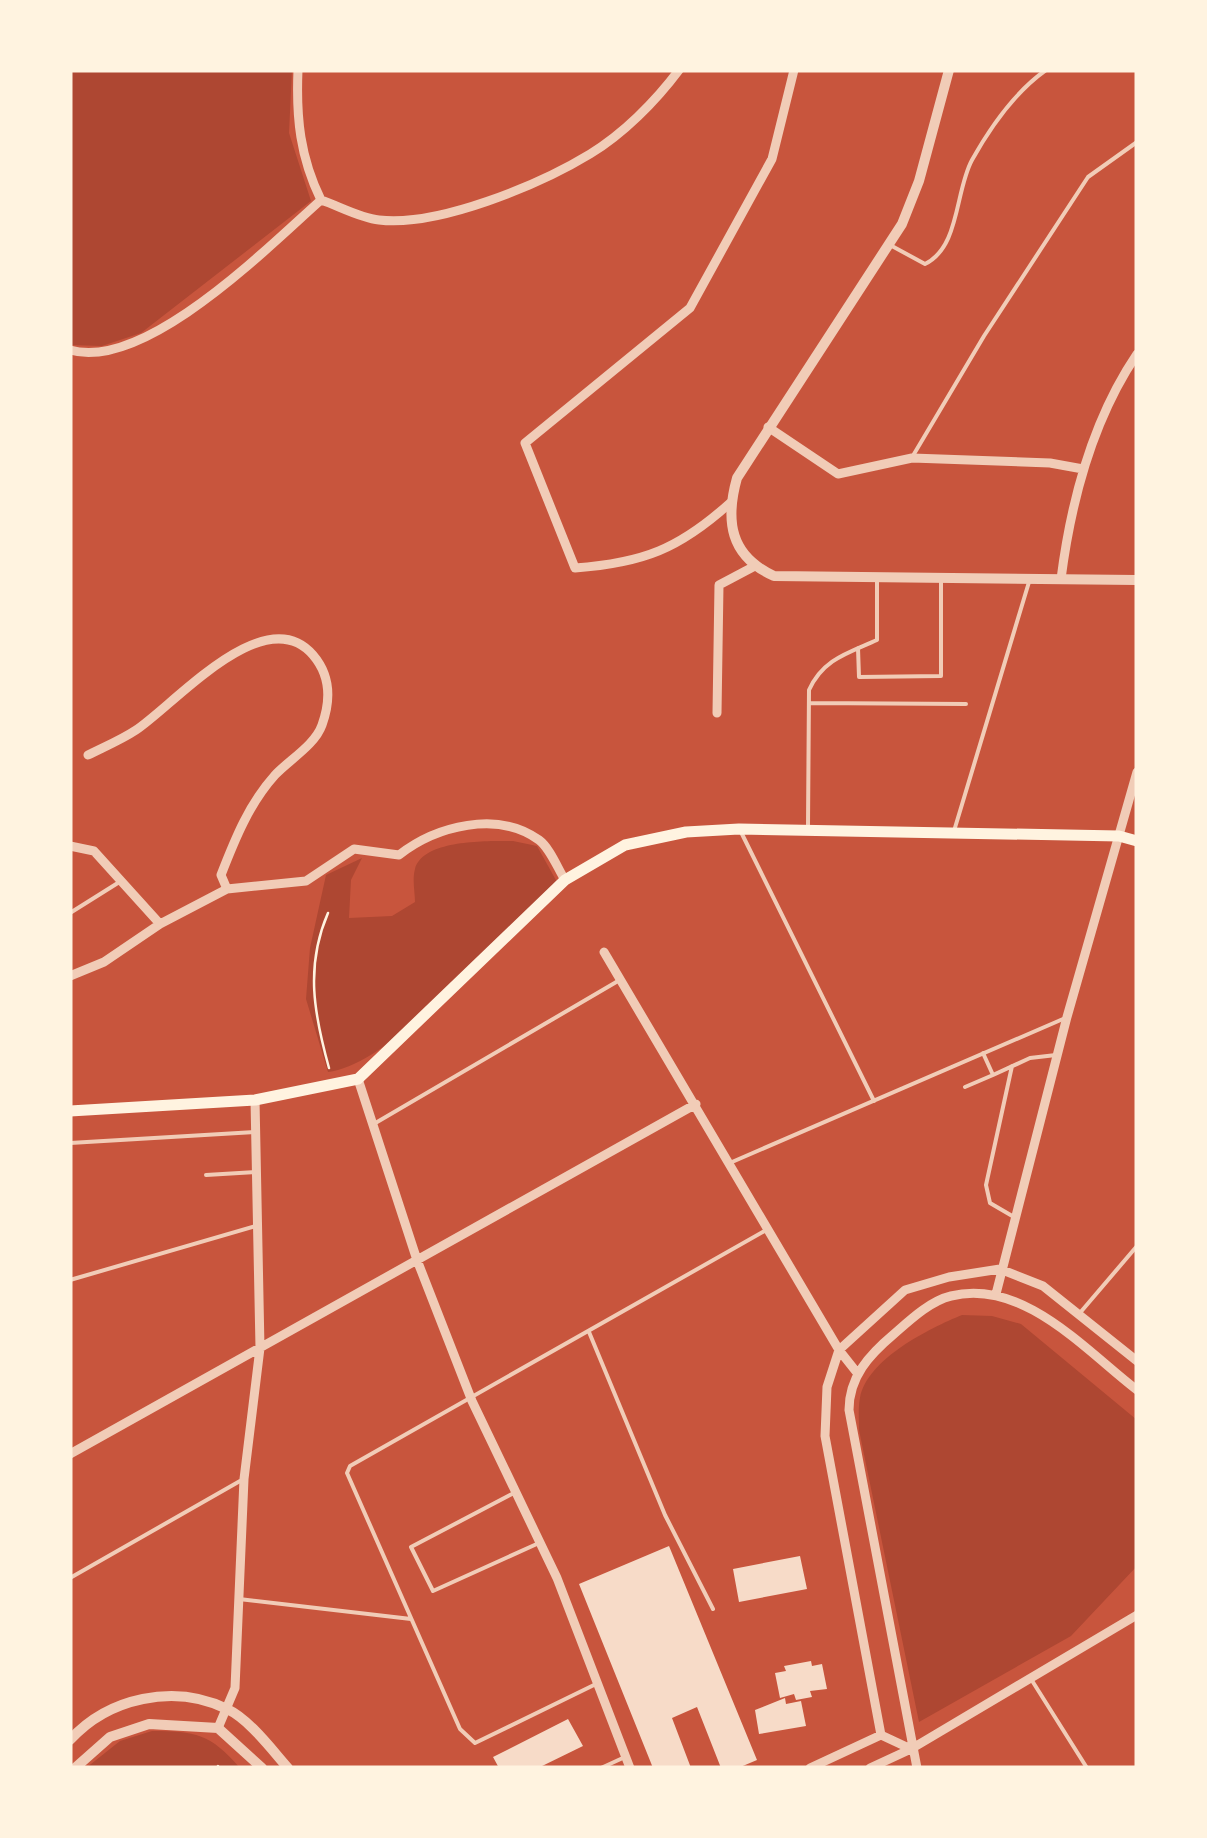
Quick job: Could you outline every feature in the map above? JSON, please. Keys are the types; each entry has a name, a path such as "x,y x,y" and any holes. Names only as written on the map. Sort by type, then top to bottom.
{"main road":[{"path":"70,1111 255,1100 358,1080 565,880 625,845 686,832 740,830 1119,836 1137,841"}],"street":[{"path":"298,70 298,130 307,170 321,200 378,220 428,218 592,153 637,117 678,70"},
{"path":"730,502 693,536 664,550 623,564 575,568 525,443 690,308 772,159 794,70"},
{"path":"948,70 919,181 890,245 737,478 730,502 730,527 738,550 753,566 774,576 1137,580"},
{"path":"70,350 106,352 149,335 224,286 321,200"},
{"path":"1061,579 1068,528 1083,470 1123,375 1137,354"},
{"path":"768,427 838,474 912,458 1050,463 1083,470"},
{"path":"717,714 719,585 753,566"},
{"path":"88,755 137,730 225,654 288,638 305,646 326,670 328,701 320,730 274,776 242,821 220,875 227,889"},
{"path":"996,1294 1067,1017 1137,772"},
{"path":"70,976 104,962 160,924 227,889 306,881 354,849 399,855 415,842 460,826 493,823 540,841 565,880"},
{"path":"70,846 94,851 160,924"},
{"path":"604,952 839,1350 858,1374"},
{"path":"358,1080 417,1260 472,1401 539,1543 630,1768"},
{"path":"218,1728 236,1688 244,1479 260,1348 255,1100"},
{"path":"70,1454 696,1104"},
{"path":"881,1735 825,1436 827,1387 839,1350 905,1290 1000,1269 1043,1286 1137,1361"},
{"path":"916,1768 849,1410 849,1392 868,1356 920,1312 951,1296 996,1294 1026,1305 1137,1390"},
{"path":"870,1768 912,1749 1136,1619"},
{"path":"70,1740 84,1724 118,1705 154,1696 228,1709 288,1768"},
{"path":"75,1768 110,1736 149,1724 218,1728 262,1768"},
{"path":"810,1768 881,1735 912,1749"}],"lane":[{"path":"890,245 925,264 942,252 970,162 1016,95 1046,70"},
{"path":"912,458 984,336 1088,176 1137,142"},
{"path":"808,830 810,703 817,673 830,661 877,640 877,577"},
{"path":"858,648 859,677 941,676 941,578"},
{"path":"954,832 1030,579"},
{"path":"810,703 966,704"},
{"path":"740,830 874,1102"},
{"path":"70,913 124,880"},
{"path":"372,1124 622,979"},
{"path":"730,1163 1067,1017"},
{"path":"983,1053 994,1075"},
{"path":"965,1087 1030,1058 1057,1055"},
{"path":"1012,1066 986,1185 990,1203 1014,1217"},
{"path":"70,1143 256,1132"},
{"path":"206,1175 256,1172"},
{"path":"70,1280 256,1226"},
{"path":"596,1684 475,1742 460,1729 347,1473 350,1466 472,1401 768,1230"},
{"path":"1079,1314 1137,1246"},
{"path":"589,1332 665,1515 713,1608"},
{"path":"70,1578 244,1479"},
{"path":"516,1492 412,1547 433,1592 539,1543"},
{"path":"239,1600 411,1619"},
{"path":"1031,1679 1087,1768"},
{"path":"601,1768 625,1757"}],"path":[{"path":"328,913 312,981 328,1070"}],"shaded area":[{"path":"70,70 292,70 289,133 311,201 141,333 102,346 70,345"},
{"path":"513,841 537,846 557,882 416,1021 354,1064 328,1072 306,999 310,948 326,875 362,858 351,880 349,918 392,916 415,902 415,869 430,852 458,844"},
{"path":"962,1315 992,1316 1021,1324 1137,1420 1137,1566 1071,1636 919,1722 859,1430 859,1402 865,1384 887,1358"},
{"path":"152,1731 180,1732 211,1741 240,1768 86,1768 120,1741"}],"building":[{"path":"669,1546 757,1760 738,1768 721,1768 697,1707 672,1718 691,1768 653,1768 579,1584"},
{"path":"800,1556 807,1589 739,1602 733,1569"},
{"path":"811,1661 812,1666 822,1664 827,1689 810,1691 812,1697 796,1700 794,1694 780,1698 775,1673 786,1671 784,1666"},
{"path":"785,1698 786,1704 801,1701 806,1726 759,1734 755,1710"},
{"path":"568,1719 583,1746 538,1768 499,1768 493,1757"}]}
